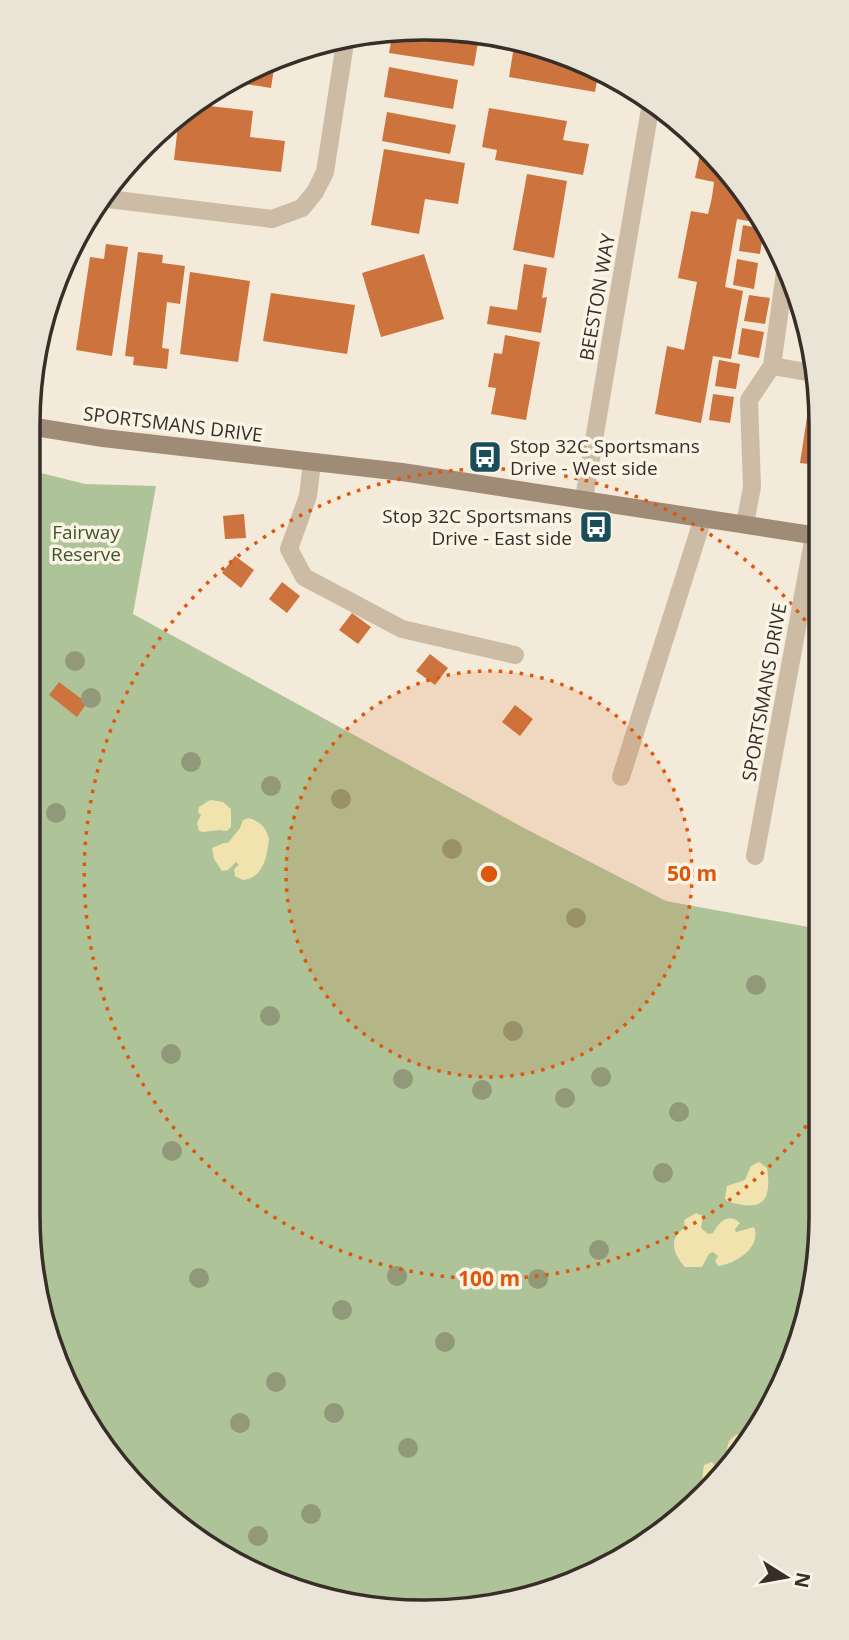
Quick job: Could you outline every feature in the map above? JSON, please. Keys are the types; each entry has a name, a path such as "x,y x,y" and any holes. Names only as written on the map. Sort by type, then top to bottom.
{"street":[{"path":"113,200 272,219 302,208 315,192 325,172 344,49"},
{"name":"BEESTON WAY","path":"584,499 649,113"},
{"path":"745,524 752,487 749,400 772,366 783,286"},
{"path":"772,366 805,372"},
{"name":"SPORTSMANS DRIVE","path":"40,428 103,438 402,472 809,535"},
{"path":"312,462 308,496 289,549 304,577 402,629 515,655"},
{"path":"621,778 703,518"},
{"name":"SPORTSMANS DRIVE","path":"755,856 809,573"}],"green space":[{"name":"Fairway Reserve","path":"40,473 85,484 156,486 133,614 526,829 666,901 809,927 809,1216 805,1266 796,1315 780,1363 744,1429 696,1487 638,1535 572,1571 524,1587 499,1592 424,1600 350,1592 325,1587 277,1571 211,1535 153,1487 105,1429 69,1363 53,1315 44,1266 40,1216"}],"sand":[{"path":"210,800 223,802 231,809 231,827 227,831 199,831 199,807"},
{"path":"248,818 262,825 269,839 260,871 243,880 235,876 234,869 239,865 236,862 228,870 222,871 214,859 212,848 228,843 243,820"},
{"path":"759,1162 767,1168 768,1181 768,1191 761,1203 747,1205 727,1201 727,1186 745,1180 751,1166"},
{"path":"696,1213 703,1216 701,1228 708,1234 713,1233 721,1222 728,1218 740,1223 735,1229 736,1232 754,1227 751,1248 725,1265 718,1266 715,1261 718,1256 713,1252 702,1267 685,1267 675,1251 674,1241 685,1228 684,1220"},
{"path":"741,1433 727,1451 729,1442"},
{"path":"712,1462 715,1466 694,1489 702,1479 704,1465"}],"building":[{"path":"399,41 450,41 478,44 474,66 389,53 391,42"},
{"path":"513,51 572,69 597,81 595,92 509,77"},
{"path":"389,67 458,80 453,109 384,97"},
{"path":"274,71 271,88 247,84"},
{"path":"210,106 253,111 250,137 285,141 281,172 174,160 177,131"},
{"path":"489,108 567,121 563,140 589,144 583,175 495,160 497,150 482,147"},
{"path":"387,112 456,125 450,154 382,141"},
{"path":"384,149 465,163 458,204 425,199 419,234 371,225"},
{"path":"699,157 750,221 737,219 725,287 743,291 731,359 713,356 701,423 655,414 667,346 684,350 697,282 678,278 691,211 708,214 712,197 714,182 695,178"},
{"path":"527,174 567,181 554,258 513,250"},
{"path":"743,225 754,227 762,242 760,254 739,251"},
{"path":"106,244 128,247 112,356 76,350 90,257 104,259"},
{"path":"138,252 163,255 162,263 185,266 180,304 167,302 162,348 169,349 167,369 133,365 134,357 125,356"},
{"path":"424,254 444,319 381,337 362,273"},
{"path":"737,259 758,263 754,289 733,285"},
{"path":"524,264 547,268 542,298 547,297 541,333 487,324 490,306 517,310"},
{"path":"190,272 250,281 238,362 180,354"},
{"path":"271,293 355,305 347,354 263,341"},
{"path":"749,295 770,298 765,324 744,321"},
{"path":"742,328 764,332 759,358 738,354"},
{"path":"505,335 540,342 526,420 491,414 496,388 488,387 494,353 502,354"},
{"path":"719,360 740,364 736,389 715,386"},
{"path":"713,394 734,397 730,423 709,420"},
{"path":"807,417 809,464 800,463"},
{"path":"244,514 246,538 225,539 223,516"},
{"path":"235,556 254,570 241,588 222,573"},
{"path":"282,582 300,596 287,613 269,599"},
{"path":"352,613 371,627 358,644 339,630"},
{"path":"430,654 448,668 435,685 416,671"},
{"path":"59,682 87,703 77,717 49,695"},
{"path":"515,705 533,719 520,736 502,722"}],"place":[{"name":"Stop 32C Sportsmans Drive - West side","path":"485,457"},
{"name":"Stop 32C Sportsmans Drive - East side","path":"596,527"}]}
